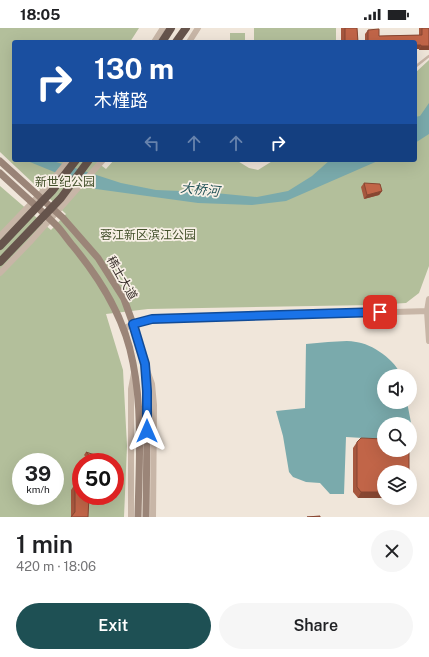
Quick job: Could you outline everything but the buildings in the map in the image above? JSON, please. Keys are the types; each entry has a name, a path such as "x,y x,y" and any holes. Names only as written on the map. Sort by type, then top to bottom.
{"highway":[{"path":"163,40 171,28"},
{"path":"177,40 186,28"},
{"path":"0,246 52,191 74,162"},
{"path":"0,262 61,198 88,162"}],"main road":[{"name":"稀土大道","path":"0,161 63,218 98,258 124,299 145,365 147,391 146,517"},
{"name":"稀土大道","path":"0,173 56,225 88,263 113,302 127,340 135,372 139,431 138,517"}],"street":[{"path":"155,40 163,28"},
{"path":"189,40 198,28"},
{"path":"0,236 46,188 67,162"},
{"path":"0,273 30,242 101,162"},
{"path":"429,299 429,341"},
{"path":"123,329 133,324 152,319 428,311"},
{"path":"145,365 152,384 154,405 153,517"},
{"path":"131,517 131,389 135,372"}],"lane":[{"path":"417,65 429,56"}],"green space":[{"name":"蓉江新区滨江公园","path":"0,28 139,28 131,40 12,40 12,162 97,162 106,169 112,162 239,162 249,168 258,170 271,162 417,162 417,71 429,60 429,266 419,293 406,303 372,305 148,309 106,314 123,370 127,446 124,517 0,517 0,186 51,230 66,214 0,152"},
{"path":"254,28 336,28 336,40 254,40"},
{"path":"230,33 245,33 245,40 230,40"}],"water":[{"path":"429,103 429,134 417,142 417,117 420,116"},
{"path":"30,162 56,162 121,183 156,190 205,192 257,197 288,191 312,176 328,162 375,162 286,201 252,205 198,203 96,189"},
{"path":"349,341 362,343 376,349 389,359 398,369 377,369 377,409 408,409 410,417 377,417 377,439 346,437 344,494 330,494 320,483 306,482 293,477 289,472 283,436 276,411 305,408 306,344"}],"route":[{"path":"147,431 145,364 133,324 152,319 380,312"}],"park label":[{"name":"新世纪公园","path":"65,182"}],"water label":[{"name":"大桥河","path":"200,189"}]}
